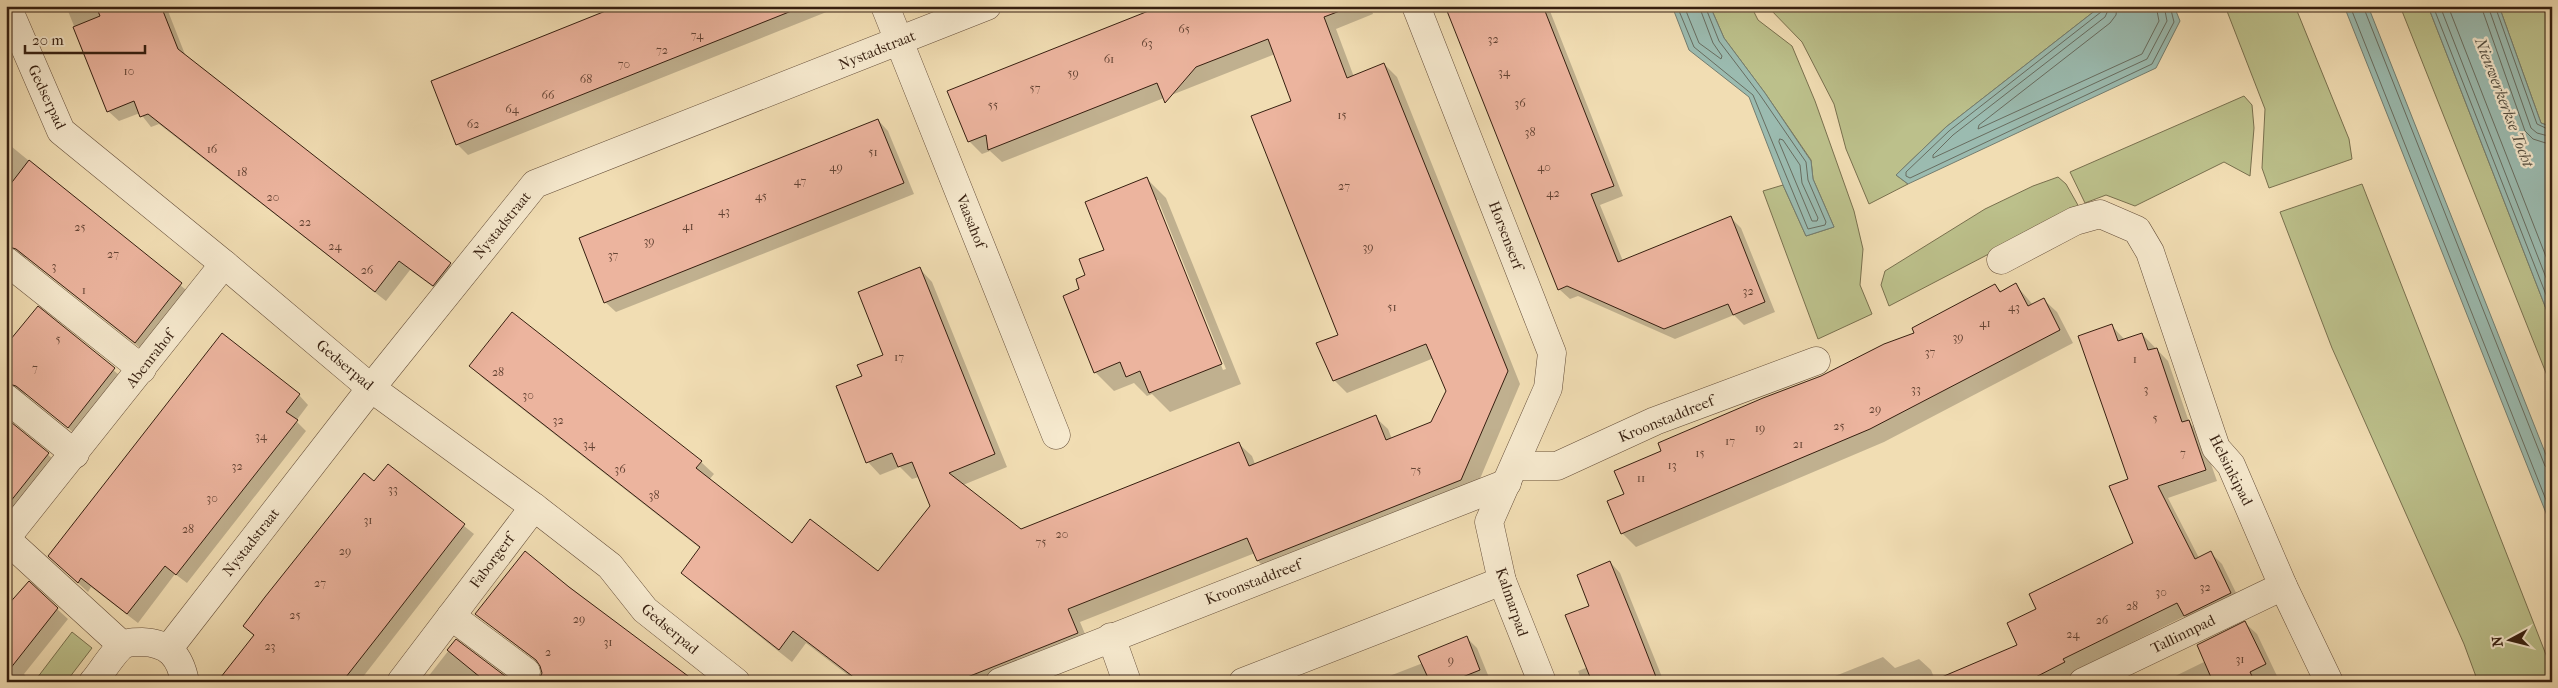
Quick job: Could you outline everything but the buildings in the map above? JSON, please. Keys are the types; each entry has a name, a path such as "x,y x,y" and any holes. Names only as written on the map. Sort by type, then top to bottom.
{"street":[{"name":"Gedserpad","path":"7,6 61,132 224,264 371,388 534,507 610,566 645,610 736,682"},
{"name":"Vaasahof","path":"884,6 1056,435"},
{"name":"Nystadstraat","path":"169,648 371,388 534,184 987,6"},
{"name":"Horsenserf","path":"1416,6 1552,353 1548,388 1511,474"},
{"name":"Helsinkipad","path":"2001,260 2075,221 2100,214 2137,230 2150,252 2216,448 2231,465 2283,586 2329,682"},
{"path":"6,261 142,369"},
{"name":"Abenrahof","path":"122,646 6,538 75,454 224,264"},
{"name":"Kroonstaddreef","path":"1000,682 1511,474 1557,466 1655,422 1816,361"},
{"path":"6,398 75,454"},
{"name":"Kalmarpad","path":"1511,474 1489,522 1502,581 1542,682"},
{"name":"Faborgerf","path":"401,682 534,507"},
{"path":"1243,682 1502,581"},
{"name":"Tallinnpad","path":"2083,682 2283,586"},
{"path":"451,616 526,672"},
{"path":"1111,637 1127,682"},
{"path":"93,682 122,646 134,642 152,642 169,648 180,662 185,682"}],"green space":[{"path":"1710,6 1751,6 1758,20 1792,46 1815,101 1854,211 1863,249 1860,285 1872,314 1818,339 1763,191 1783,185 1806,236 1834,227 1813,179 1811,160 1724,38"},
{"path":"1767,6 2101,6 1946,127 1896,175 1908,184 1869,204 1846,149 1834,104 1802,42"},
{"path":"2225,6 2295,6 2349,139 2352,159 2269,188 2262,168 2265,109"},
{"path":"2400,6 2428,6 2552,324 2552,388"},
{"path":"2499,6 2552,6 2552,127 2541,123"},
{"path":"2244,96 2252,105 2254,128 2250,176 2224,162 2135,206 2106,195 2085,203 2070,172"},
{"path":"2058,177 2066,184 2079,207 1889,306 1881,285 1885,271 1985,209 2033,186"},
{"path":"2362,184 2552,670 2552,682 2478,682 2464,644 2332,348 2280,212"},
{"path":"72,632 92,648 66,682 34,682"}],"water":[{"path":"1672,6 1710,6 1724,38 1765,93 1811,161 1813,179 1834,227 1806,236 1783,185 1749,97 1689,50"},
{"path":"2101,6 2174,6 2180,21 2156,68 1908,184 1896,175 1946,127"},
{"path":"2344,6 2368,6 2552,470 2552,528"},
{"name":"Nieuwerkerkse Tocht","path":"2428,6 2499,6 2541,123 2552,127 2552,324"}]}
